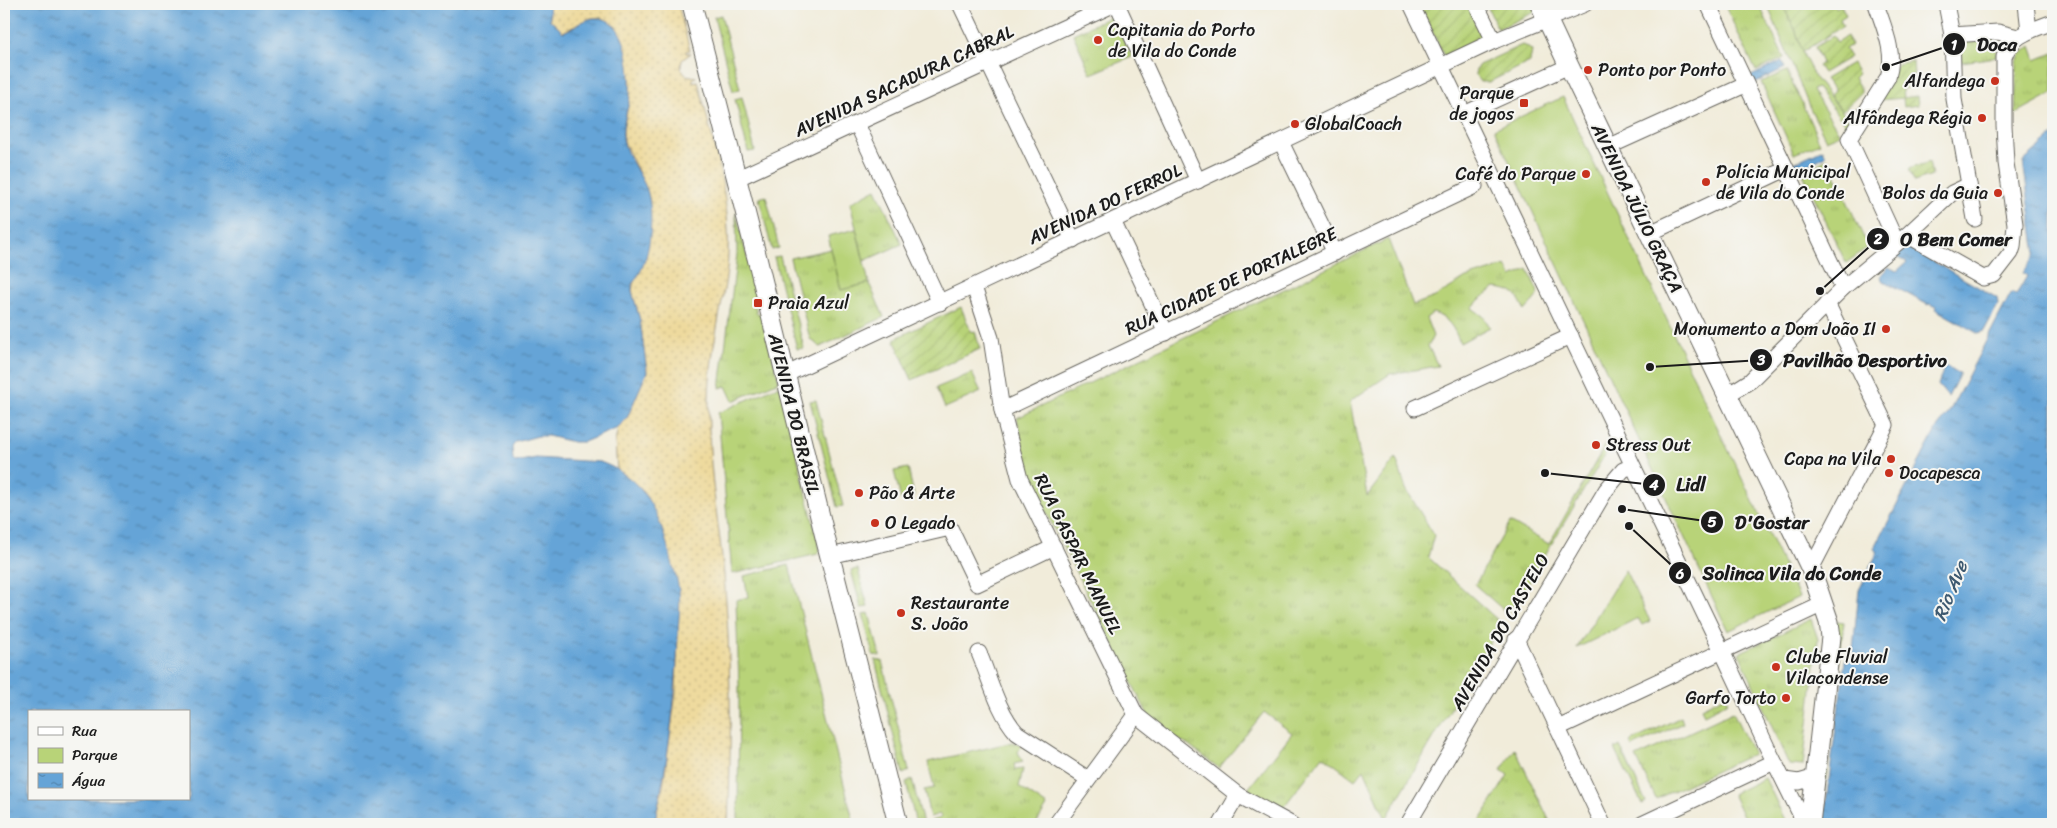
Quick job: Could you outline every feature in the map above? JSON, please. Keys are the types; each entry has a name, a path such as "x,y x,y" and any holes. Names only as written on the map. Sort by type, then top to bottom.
{"main road":[{"name":"AVENIDA DO BRASIL","path":"692,4 898,824"},
{"name":"AVENIDA JÚLIO GRAÇA","path":"1544,12 1726,396 1811,569 1829,622 1831,637 1810,824"}],"street":[{"path":"960,4 1073,240"},
{"name":"AVENIDA SACADURA CABRAL","path":"736,179 1116,4"},
{"path":"1116,4 1198,181"},
{"path":"1410,4 1774,762 1806,824"},
{"path":"1476,4 1494,42"},
{"path":"1441,67 1520,30 1544,12 1585,4"},
{"path":"1708,4 1842,288"},
{"path":"1876,4 1891,51 1892,66 1888,77 1849,140 1902,238 1983,278 1994,275 2011,254 2013,247 2015,224 2006,163 2003,65 2006,51 2023,34 2053,22"},
{"path":"1946,4 1952,35 1954,99 1976,219"},
{"path":"2023,34 2026,4"},
{"path":"1952,35 1998,32 2023,34"},
{"path":"1464,114 1569,66"},
{"name":"AVENIDA DO FERROL","path":"785,375 1441,67"},
{"path":"1608,147 1745,85"},
{"path":"856,124 940,303"},
{"path":"1281,142 1335,253"},
{"path":"1650,233 1786,169"},
{"path":"1726,396 1750,381 1842,288 1952,193 1969,185"},
{"name":"RUA CIDADE DE PORTALEGRE","path":"1002,410 1474,186"},
{"path":"1113,221 1166,333"},
{"name":"RUA GASPAR MANUEL","path":"974,287 991,338 1002,410 1020,478 1136,715"},
{"path":"1811,569 1886,425 1827,303"},
{"path":"1415,408 1571,336"},
{"name":"AVENIDA DO CASTELO","path":"1408,824 1606,490 1622,470 1632,466"},
{"path":"830,556 950,528 977,584 1054,547"},
{"path":"1558,728 1822,604"},
{"path":"1516,639 1603,824"},
{"path":"980,653 1010,725 1017,733 1088,779"},
{"path":"1056,824 1136,715 1238,795 1291,824"},
{"path":"1642,824 1774,762"},
{"path":"1784,780 1799,782 1816,777"},
{"path":"1221,824 1238,795"}],"green space":[{"path":"1419,4 1467,4 1483,38 1444,56"},
{"path":"1486,4 1536,4 1539,10 1498,29"},
{"path":"1724,4 1759,4 1784,58 1756,71"},
{"path":"1767,4 1782,4 1796,31 1802,52 1815,78 1852,124 1848,128 1817,88 1812,90 1840,134 1826,140 1808,104"},
{"path":"1782,4 1834,4 1836,8 1841,5 1846,15 1840,19 1843,26 1802,52 1796,31"},
{"path":"721,15 740,89 733,91 714,17"},
{"path":"1112,16 1132,57 1091,74 1073,34"},
{"path":"1833,36 1837,42 1847,36 1851,45 1845,49 1850,57 1823,73 1818,66 1822,63 1815,47"},
{"path":"1996,36 1996,57 1955,63 1956,44"},
{"path":"1522,45 1532,51 1530,62 1489,82 1480,82 1475,74 1479,65"},
{"path":"2031,46 2036,60 2053,53 2053,93 2015,114 2017,62 2019,56"},
{"path":"1913,61 1914,77 1907,78 1908,88 1902,89 1903,98 1879,100 1897,64"},
{"path":"1852,63 1858,74 1854,78 1861,89 1861,93 1842,111 1830,95 1834,91 1825,79"},
{"path":"1787,71 1820,143 1794,154 1761,82"},
{"path":"1917,96 1918,105 1904,107 1903,98"},
{"path":"742,97 755,151 748,152 735,99"},
{"path":"1563,97 1709,410 1799,597 1728,631 1494,129"},
{"path":"1828,159 1868,247 1846,263 1802,172"},
{"path":"1929,162 1932,176 1914,182 1909,169"},
{"path":"876,189 902,244 864,261 850,203"},
{"path":"766,196 779,248 772,250 759,198"},
{"path":"736,213 757,297 754,298 757,314 762,313 779,381 733,401 726,386 720,388 737,254"},
{"path":"856,229 869,283 841,290 828,236"},
{"path":"1388,239 1413,305 1435,297 1466,278 1506,266 1512,277 1528,269 1539,294 1525,311 1514,294 1507,290 1495,288 1480,299 1472,308 1483,316 1490,327 1460,343 1450,324 1439,315 1433,313 1426,318 1433,336 1428,346 1438,366 1390,374 1350,401 1367,496 1396,458 1406,489 1434,535 1428,557 1501,623 1386,819 1364,769 1355,780 1323,756 1282,809 1248,789 1292,733 1264,712 1219,768 1189,746 1152,723 1029,478 1017,418"},
{"path":"831,249 841,290 869,283 884,317 820,347 810,339 790,258"},
{"path":"780,256 804,348 797,349 774,257"},
{"path":"961,307 971,332 975,331 980,349 912,380 894,339"},
{"path":"972,373 981,392 945,408 936,388"},
{"path":"780,385 820,550 818,554 732,574 718,413"},
{"path":"816,400 843,506 837,507 810,401"},
{"path":"1607,442 1610,446 1514,607 1511,606 1507,613 1475,585 1510,522 1549,544"},
{"path":"908,468 914,496 901,500 894,471"},
{"path":"789,565 854,824 738,824 739,685 736,600 748,597 744,576"},
{"path":"858,569 868,607 861,608 851,570"},
{"path":"1625,570 1650,621 1642,625 1638,618 1577,648"},
{"path":"869,613 880,656 873,655 863,615"},
{"path":"1811,619 1818,639 1803,766 1789,765 1739,653"},
{"path":"1837,621 1844,622 1820,824 1816,824"},
{"path":"875,660 882,661 909,771 903,774"},
{"path":"1725,696 1728,702 1704,714 1701,708"},
{"path":"1733,712 1753,754 1656,799 1636,757"},
{"path":"1681,717 1683,723 1632,747 1630,742"},
{"path":"1013,742 1022,745 1018,752 1023,762 1014,764 1015,770 1023,769 1019,787 1047,806 1036,824 932,824 931,821 941,818 940,814 930,817 924,790 934,788 928,762"},
{"path":"1620,746 1646,802 1642,804 1615,749"},
{"path":"1515,749 1551,824 1478,824 1508,775 1501,770"},
{"path":"1765,778 1787,824 1747,824 1732,794"},
{"path":"912,779 923,824 916,824 906,782"}],"sand":[{"path":"549,4 678,4 690,50 686,51 686,53 691,53 682,60 681,68 686,75 696,77 693,79 693,82 698,81 724,190 727,212 728,256 725,285 712,357 709,416 711,465 724,575 728,637 730,762 728,824 654,824 663,787 676,693 679,590 643,491 617,470 615,442 618,428 627,418 647,372 640,320 632,291 650,202 647,190 624,142 623,130 630,97 630,80 628,64 615,26 602,18 591,18 563,32 550,20"}],"water":[{"path":"4,4 549,4 550,20 563,32 594,18 605,19 614,25 621,34 630,72 630,94 623,127 623,139 627,153 647,190 651,213 650,239 647,252 643,265 632,284 632,291 640,320 647,372 627,418 618,428 584,442 538,436 516,442 512,447 513,460 515,462 536,458 600,462 616,469 640,488 661,527 678,583 680,608 670,731 654,824 4,824"},
{"path":"1782,61 1785,68 1750,85 1747,78"},
{"name":"Rio Ave","path":"2053,136 2053,824 1823,824 1845,660 1852,659 1859,590 1878,552 1874,549 1938,426 1948,414 2011,293 2016,295 2027,276 2023,273 2036,254 2023,162"},
{"path":"1823,149 1826,156 1792,172 1789,165"},
{"path":"1910,248 1997,298 1998,305 1984,331 1977,333 1935,309 1936,307 1928,305 1882,280 1881,275 1888,267 1897,271 1907,262 1897,257 1905,249"},
{"path":"1945,365 1960,373 1948,397 1938,385"}],"place":[{"name":"Capitania do Porto de Vila do Conde","path":"1098,40"},
{"name":"Doca","path":"1886,67"},
{"name":"Ponto por Ponto","path":"1588,70"},
{"name":"Alfandega","path":"1995,81"},
{"name":"Parque de jogos","path":"1524,103"},
{"name":"Alfândega Régia","path":"1982,118"},
{"name":"GlobalCoach","path":"1295,124"},
{"name":"Café do Parque","path":"1586,174"},
{"name":"Polícia Municipal de Vila do Conde","path":"1706,182"},
{"name":"Bolos da Guia","path":"1998,193"},
{"name":"O Bem Comer","path":"1820,291"},
{"name":"Praia Azul","path":"758,303"},
{"name":"Monumento a Dom João II","path":"1886,329"},
{"name":"Pavilhão Desportivo","path":"1650,367"},
{"name":"Stress Out","path":"1596,445"},
{"name":"Capa na Vila","path":"1891,459"},
{"name":"Lidl","path":"1545,473"},
{"name":"Docapesca","path":"1889,473"},
{"name":"Pão & Arte","path":"859,493"},
{"name":"D'Gostar","path":"1622,509"},
{"name":"O Legado","path":"875,523"},
{"name":"Solinca Vila do Conde","path":"1629,526"},
{"name":"Restaurante S. João","path":"901,613"},
{"name":"Clube Fluvial Vilacondense","path":"1776,667"},
{"name":"Garfo Torto","path":"1786,698"}]}
